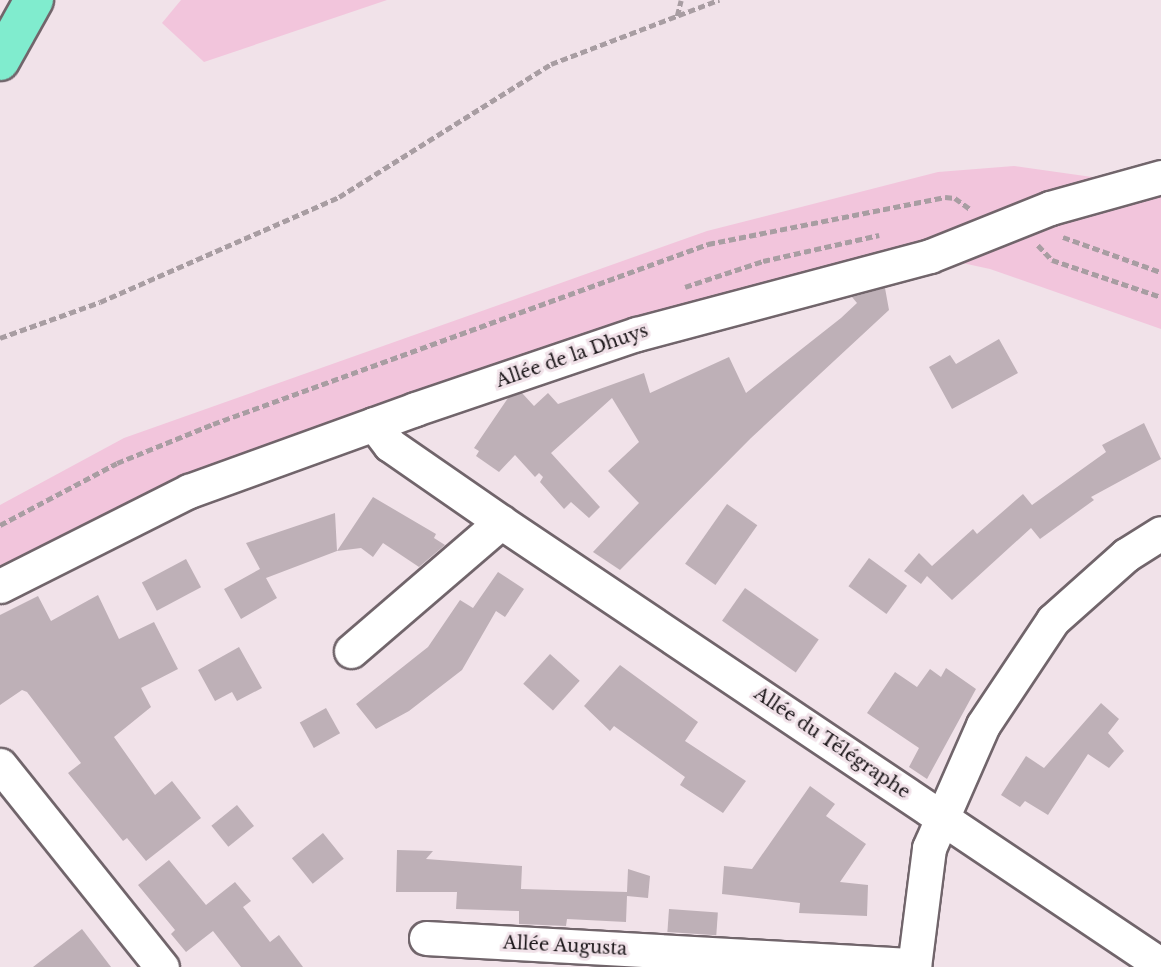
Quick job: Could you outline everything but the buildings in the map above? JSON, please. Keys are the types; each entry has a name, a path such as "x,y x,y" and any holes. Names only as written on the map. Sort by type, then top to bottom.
{"main road":[{"path":"4,55 34,0"},
{"path":"4,55 56,0"}],"street":[{"name":"Allée de la Dhuys","path":"0,586 189,491 374,424 637,334 930,256 1050,208 1161,177"},
{"name":"Allée du Télégraphe","path":"374,424 390,444 501,522 942,814 959,831 1161,965"},
{"path":"351,651 501,522"},
{"path":"914,966 929,848 983,725 1053,620 1126,555 1161,533"},
{"path":"0,765 162,967"},
{"name":"Allée Augusta","path":"426,938 914,966"}],"path":[{"path":"677,17 681,0"},
{"path":"0,338 100,302 339,197 551,64 719,0"},
{"path":"1035,238 1052,260 1161,297"}],"shaded area":[{"path":"181,0 387,0 204,62 162,23"},
{"path":"1014,166 1092,177 1161,176 1161,329 990,269 930,256 415,409 0,587 0,505 124,438 707,231 938,172"}]}
